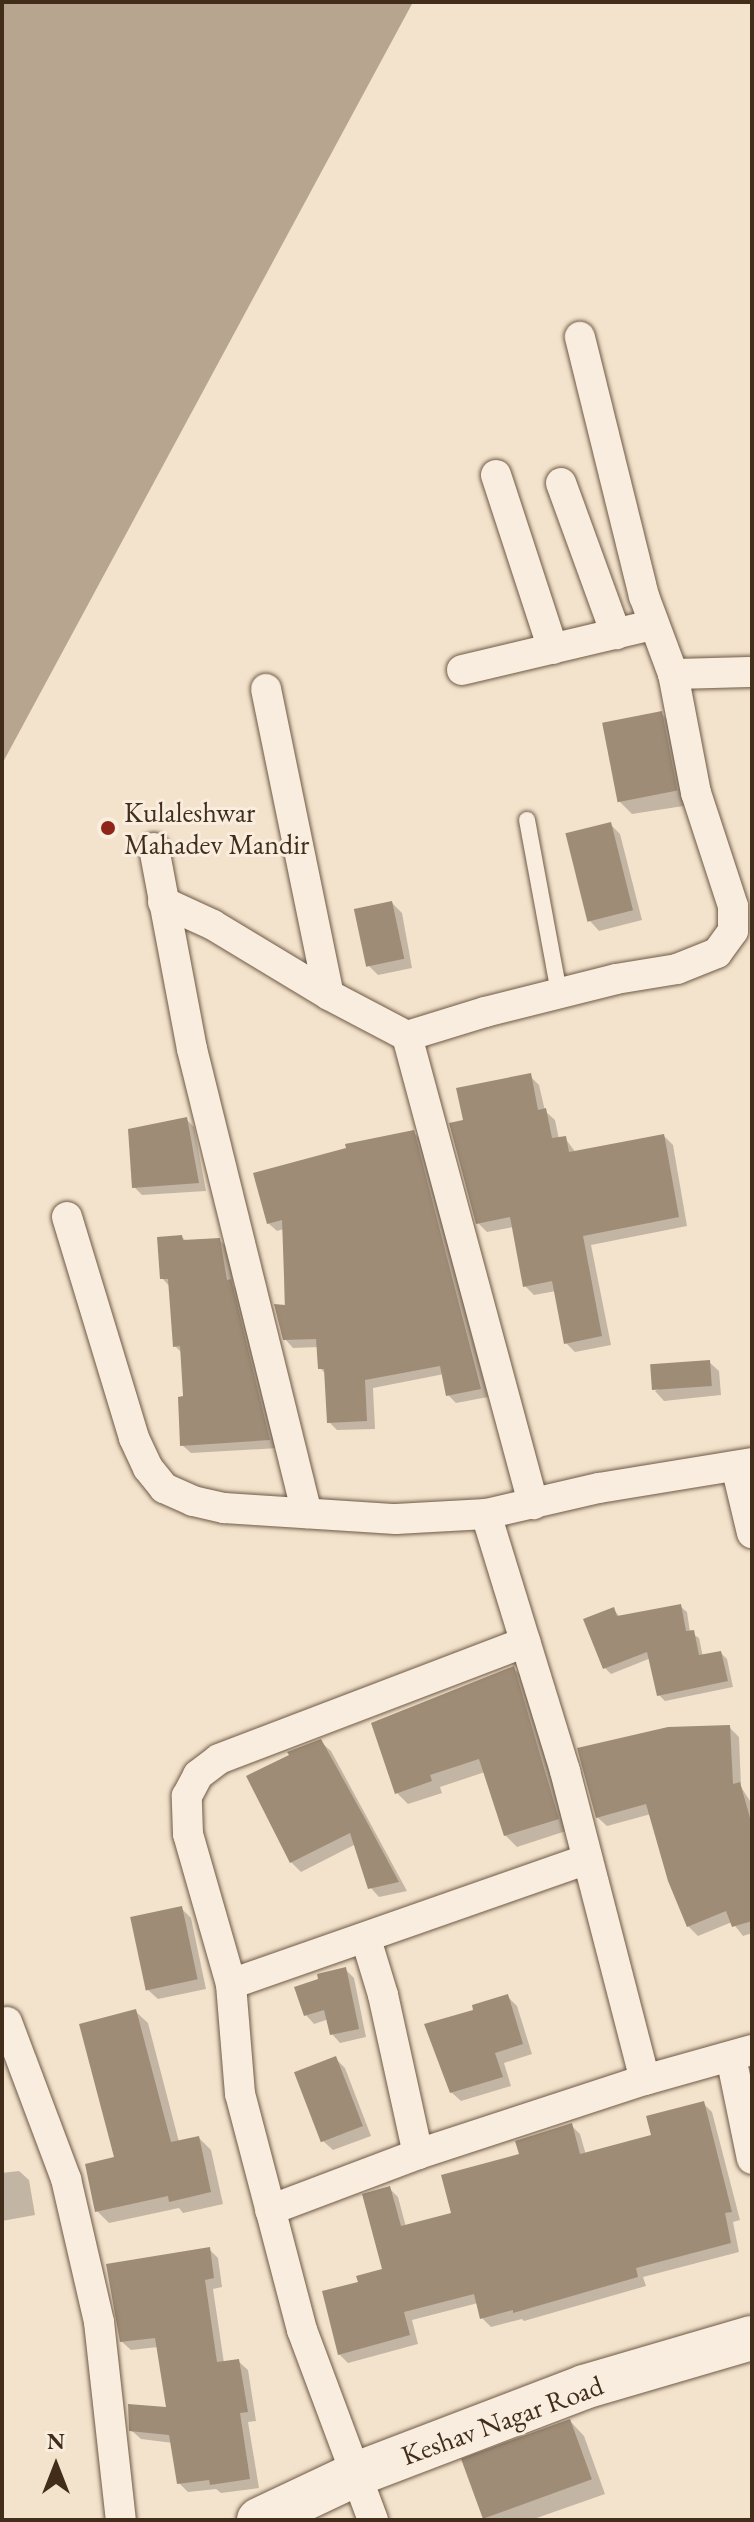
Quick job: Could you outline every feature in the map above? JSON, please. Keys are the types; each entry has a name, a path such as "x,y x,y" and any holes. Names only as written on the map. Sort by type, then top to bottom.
{"street":[{"path":"163,902 213,925 329,995 407,1036 559,993 677,969 717,953 733,931 733,906 696,793 673,674 653,625 580,337"},
{"path":"496,475 553,649"},
{"path":"561,483 616,634"},
{"path":"462,670 653,625"},
{"path":"673,674 752,672"},
{"path":"266,689 329,995"},
{"path":"154,848 192,1049 307,1513"},
{"path":"407,1036 533,1504"},
{"path":"67,1217 134,1438 148,1468 164,1488 193,1501 224,1508 396,1519 486,1514 599,1488 744,1464 752,1533"},
{"path":"486,1514 587,1859 645,2080"},
{"path":"373,2520 302,2330 240,2094 231,1984 188,1834 187,1796 198,1775 219,1759 525,1642"},
{"path":"231,1984 587,1859"},
{"path":"366,1939 383,1995 418,2154"},
{"path":"8,2036 66,2179 99,2322 121,2520"},
{"path":"270,2210 418,2154 645,2080 742,2054 752,2159"},
{"name":"Keshav Nagar Road","path":"259,2520 354,2475 584,2387 752,2338"}],"lane":[{"path":"527,820 559,993"}],"shaded area":[{"path":"2,2 413,2 2,764"}],"building":[{"path":"662,711 677,791 618,802 602,723"},
{"path":"611,822 633,910 587,922 565,833"},
{"path":"392,901 404,959 366,967 354,909"},
{"path":"531,1073 538,1110 546,1108 552,1138 566,1136 569,1152 664,1134 679,1217 583,1236 602,1336 564,1344 552,1281 523,1287 510,1217 476,1224 449,1123 463,1120 456,1088"},
{"path":"187,1117 199,1183 132,1188 128,1129"},
{"path":"414,1130 481,1389 446,1396 440,1366 365,1380 367,1421 327,1423 324,1369 318,1369 316,1339 283,1340 274,1304 285,1305 282,1220 267,1224 253,1173 346,1148 345,1144"},
{"path":"182,1235 183,1240 220,1238 227,1280 231,1279 270,1440 180,1446 178,1397 183,1396 180,1346 173,1347 168,1279 160,1279 157,1237"},
{"path":"710,1360 712,1386 652,1390 650,1364"},
{"path":"681,1604 686,1631 694,1630 699,1655 721,1651 728,1681 657,1696 647,1652 603,1669 583,1619 614,1607 617,1616"},
{"path":"514,1666 559,1819 504,1836 479,1759 430,1775 432,1781 395,1794 371,1723"},
{"path":"730,1725 733,1784 740,1782 752,1825 752,1921 732,1927 726,1911 687,1927 668,1881 646,1804 596,1818 577,1748 668,1727"},
{"path":"321,1739 399,1882 368,1889 350,1833 290,1863 246,1776 289,1755 287,1752"},
{"path":"182,1906 198,1979 146,1990 130,1917"},
{"path":"346,1967 359,2029 330,2035 324,2010 304,2016 294,1987 318,1979 317,1974"},
{"path":"508,1994 523,2044 495,2053 503,2077 450,2093 424,2024 473,2010 472,2005"},
{"path":"136,2009 171,2142 199,2136 211,2192 169,2202 168,2196 95,2212 85,2164 114,2157 79,2024"},
{"path":"336,2056 363,2126 321,2142 294,2072"},
{"path":"704,2101 732,2212 725,2213 731,2243 636,2268 638,2277 513,2313 513,2310 480,2319 474,2294 404,2312 410,2335 338,2355 322,2291 358,2282 356,2276 382,2269 362,2194 390,2186 401,2226 451,2213 441,2175 519,2154 515,2141 572,2123 580,2154 651,2135 646,2116"},
{"path":"210,2247 214,2278 205,2280 217,2362 239,2359 248,2412 240,2413 250,2479 210,2485 209,2480 177,2484 169,2435 129,2431 128,2404 166,2407 155,2338 120,2342 106,2264"},
{"path":"570,2419 592,2479 483,2519 461,2459"}],"place":[{"name":"Kulaleshwar Mahadev Mandir","path":"108,828"}]}
